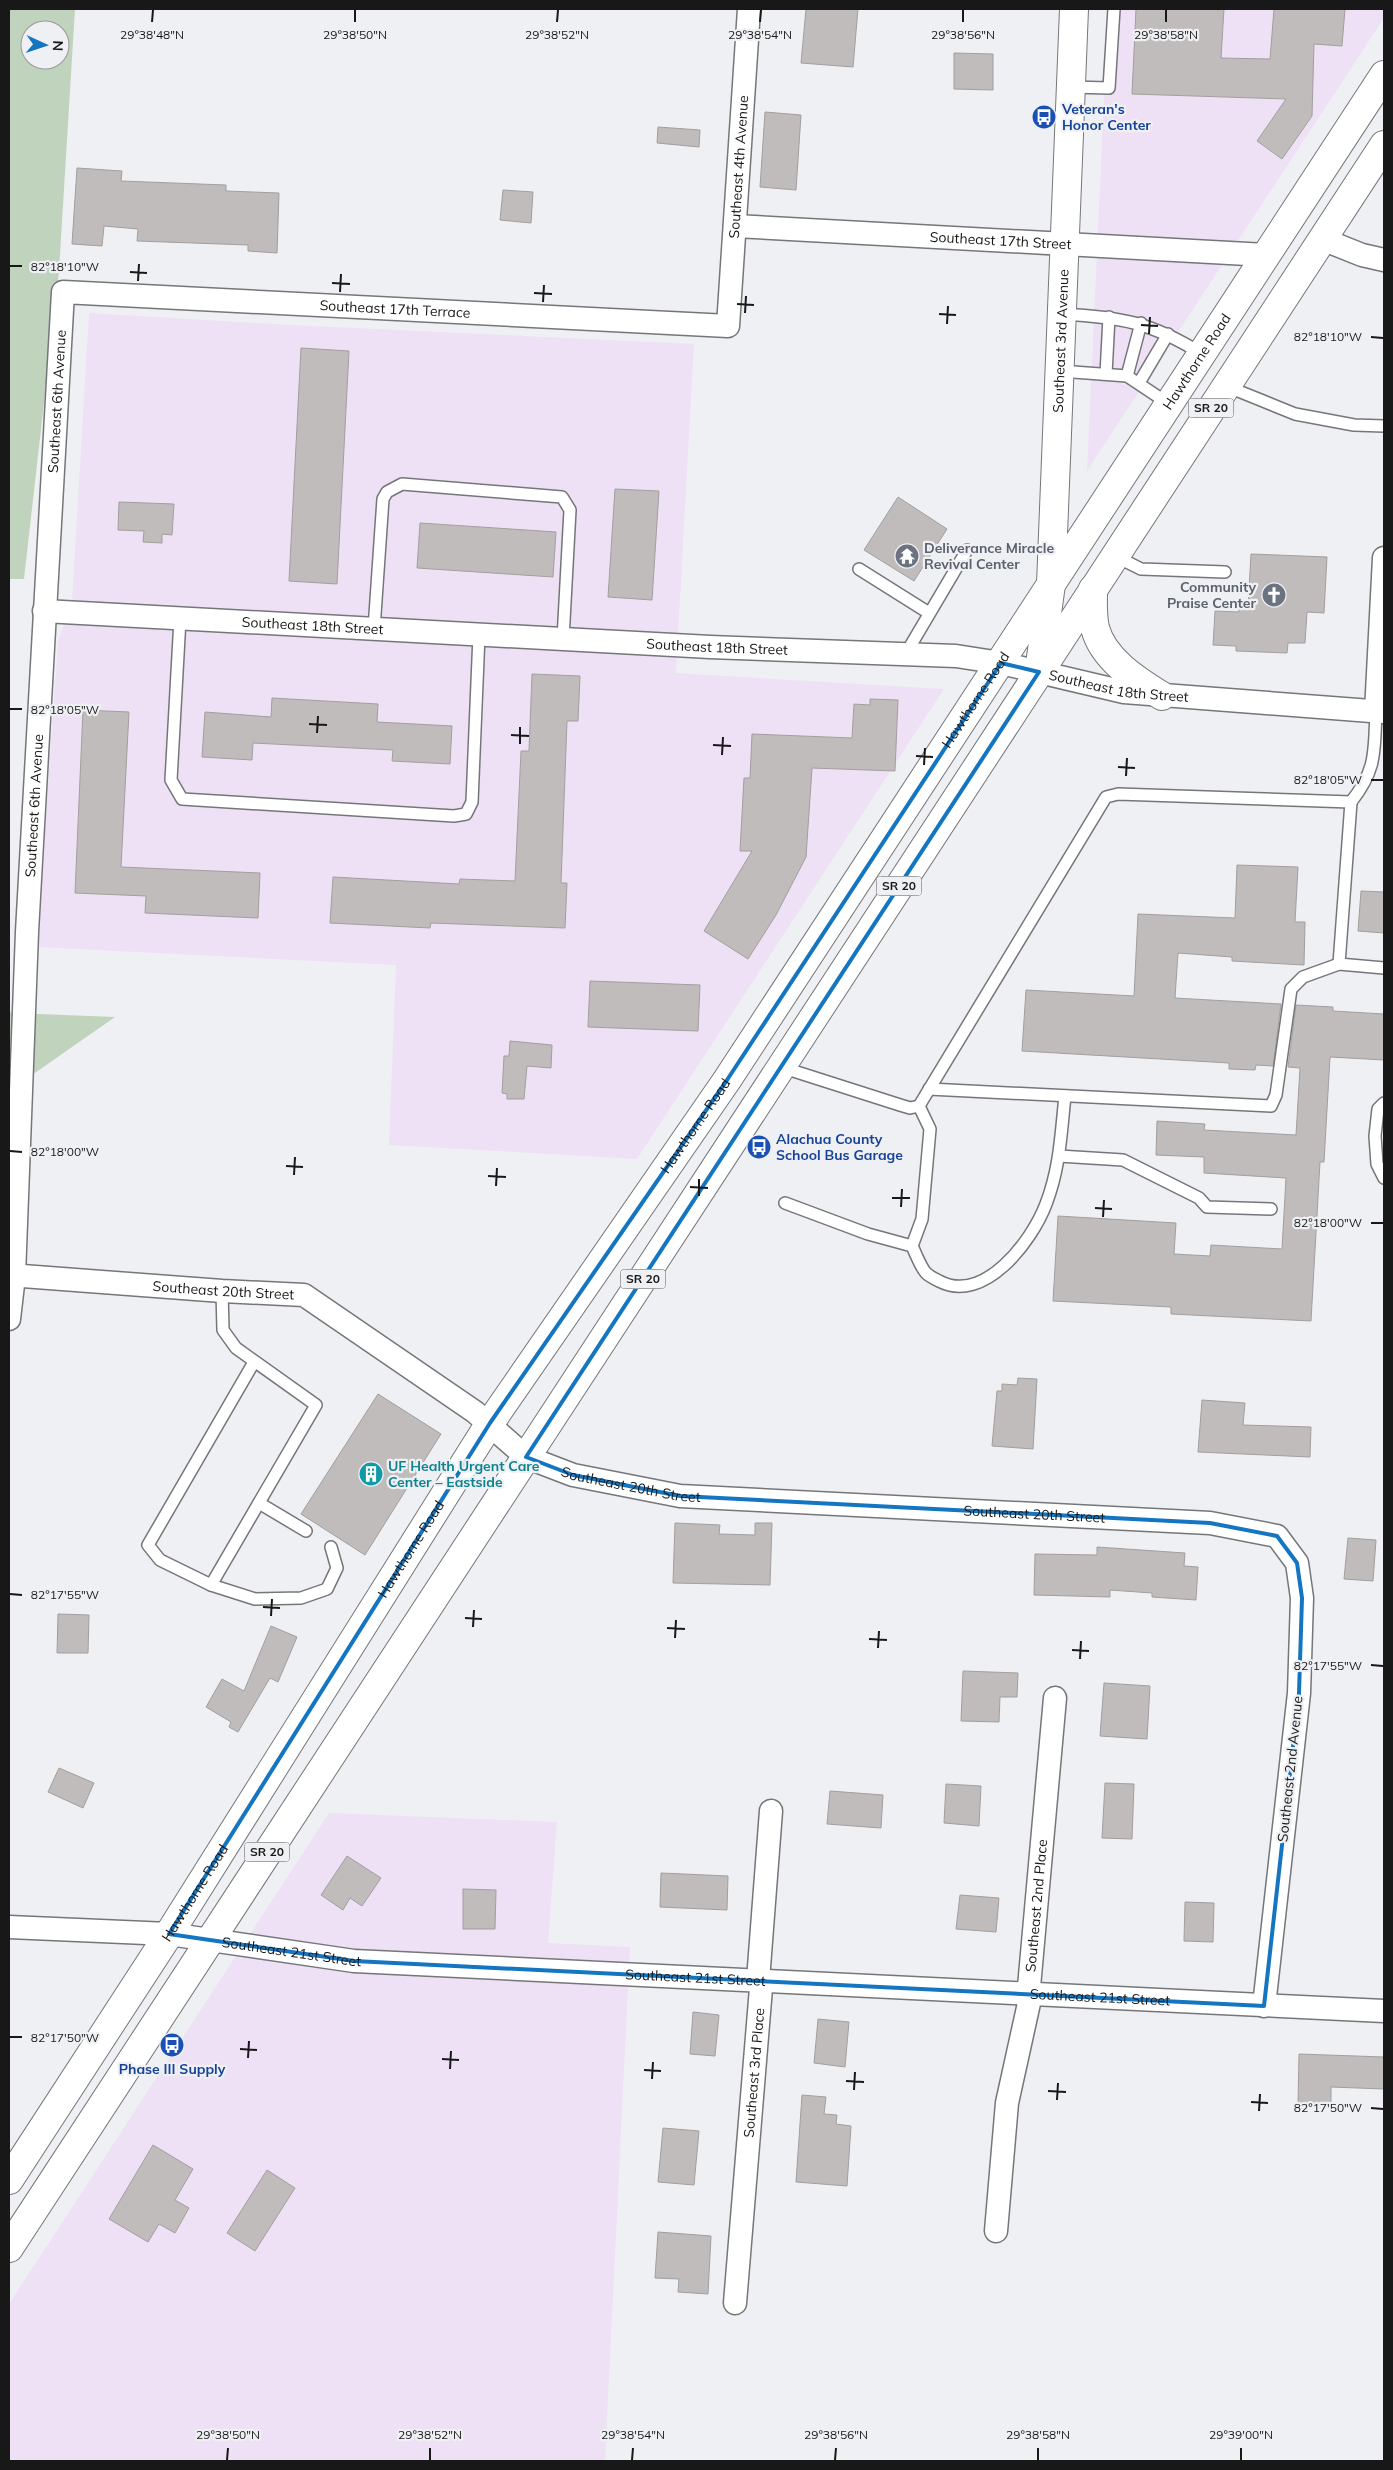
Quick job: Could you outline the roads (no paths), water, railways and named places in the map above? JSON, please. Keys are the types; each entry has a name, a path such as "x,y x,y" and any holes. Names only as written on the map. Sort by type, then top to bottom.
{"main road":[{"name":"Southeast 3rd Avenue","path":"1039,672 1051,584 1074,9"},
{"name":"Hawthorne Road","path":"9,2180 169,1934 490,1423 727,1080 1384,75"},
{"name":"SR 20","path":"9,2248 1384,145"},
{"path":"1093,589 1095,628 1101,641 1122,668 1162,696"}],"street":[{"name":"Southeast 4th Avenue","path":"728,326 749,9"},
{"name":"Southeast 17th Street","path":"736,226 1266,255"},
{"path":"1322,238 1362,255 1384,260"},
{"name":"Southeast 17th Terrace","path":"63,292 728,326"},
{"name":"Southeast 6th Avenue","path":"9,1319 27,932 63,292"},
{"path":"1380,712 1384,558"},
{"name":"Southeast 18th Street","path":"44,612 479,635 956,656 1001,663 1124,692 1380,712"},
{"name":"Southeast 20th Street","path":"12,1276 222,1292 304,1295 490,1423 526,1457 572,1475 680,1496 1210,1523 1278,1538"},
{"name":"Southeast 2nd Avenue","path":"1264,2006 1300,1674 1302,1598 1297,1563 1278,1538"},
{"name":"Southeast 2nd Place","path":"996,2231 1007,2103 1031,1994 1028,1987 1055,1698"},
{"name":"Southeast 3rd Place","path":"735,2303 761,1988 758,1980 771,1811"},
{"name":"Southeast 21st Street","path":"9,1927 169,1934 354,1960 1384,2011"}],"lane":[{"path":"1071,87 1109,88 1114,9"},
{"path":"1062,314 1109,317 1141,323 1168,334 1202,354"},
{"path":"1106,374 1109,317"},
{"path":"1127,376 1141,323"},
{"path":"1139,383 1168,334"},
{"path":"1060,371 1127,376 1169,404"},
{"path":"1226,386 1294,414 1354,425 1384,426"},
{"path":"374,629 383,500 387,492 402,484 556,495 562,497 570,510 563,639"},
{"path":"905,655 967,550"},
{"path":"1115,556 1141,569 1225,572"},
{"path":"859,569 929,613"},
{"path":"180,619 171,780 182,799 454,816 466,814 472,802 479,635"},
{"path":"1339,964 1351,802 1366,784 1372,763 1380,712"},
{"path":"781,1067 900,1106 910,1108 919,1106 1106,797 1118,794 1351,802"},
{"path":"929,1089 1271,1106 1276,1095 1291,989 1303,977 1339,964 1384,968"},
{"path":"919,1106 930,1129 922,1219 912,1246 926,1274 948,1286 969,1287 990,1276 1013,1257 1046,1206 1059,1156 1065,1096"},
{"path":"1384,1103 1378,1109 1375,1136 1377,1164 1384,1178"},
{"path":"1059,1156 1122,1160 1199,1198 1207,1207 1271,1209"},
{"path":"785,1203 868,1234 912,1246"},
{"path":"211,1586 316,1405 236,1348 223,1330 222,1292"},
{"path":"254,1362 148,1544 160,1560 211,1586 255,1599 301,1598 327,1589 337,1568 331,1547"},
{"path":"259,1502 306,1532"}],"place":[{"name":"Veteran's Honor Center","path":"1044,117"},
{"name":"Deliverance Miracle Revival Center","path":"907,556"},
{"name":"Community Praise Center","path":"1274,595"},
{"name":"Alachua County School Bus Garage","path":"759,1147"},
{"name":"UF Health Urgent Care Center – Eastside","path":"371,1474"},
{"name":"Phase III Supply","path":"172,2045"}]}
